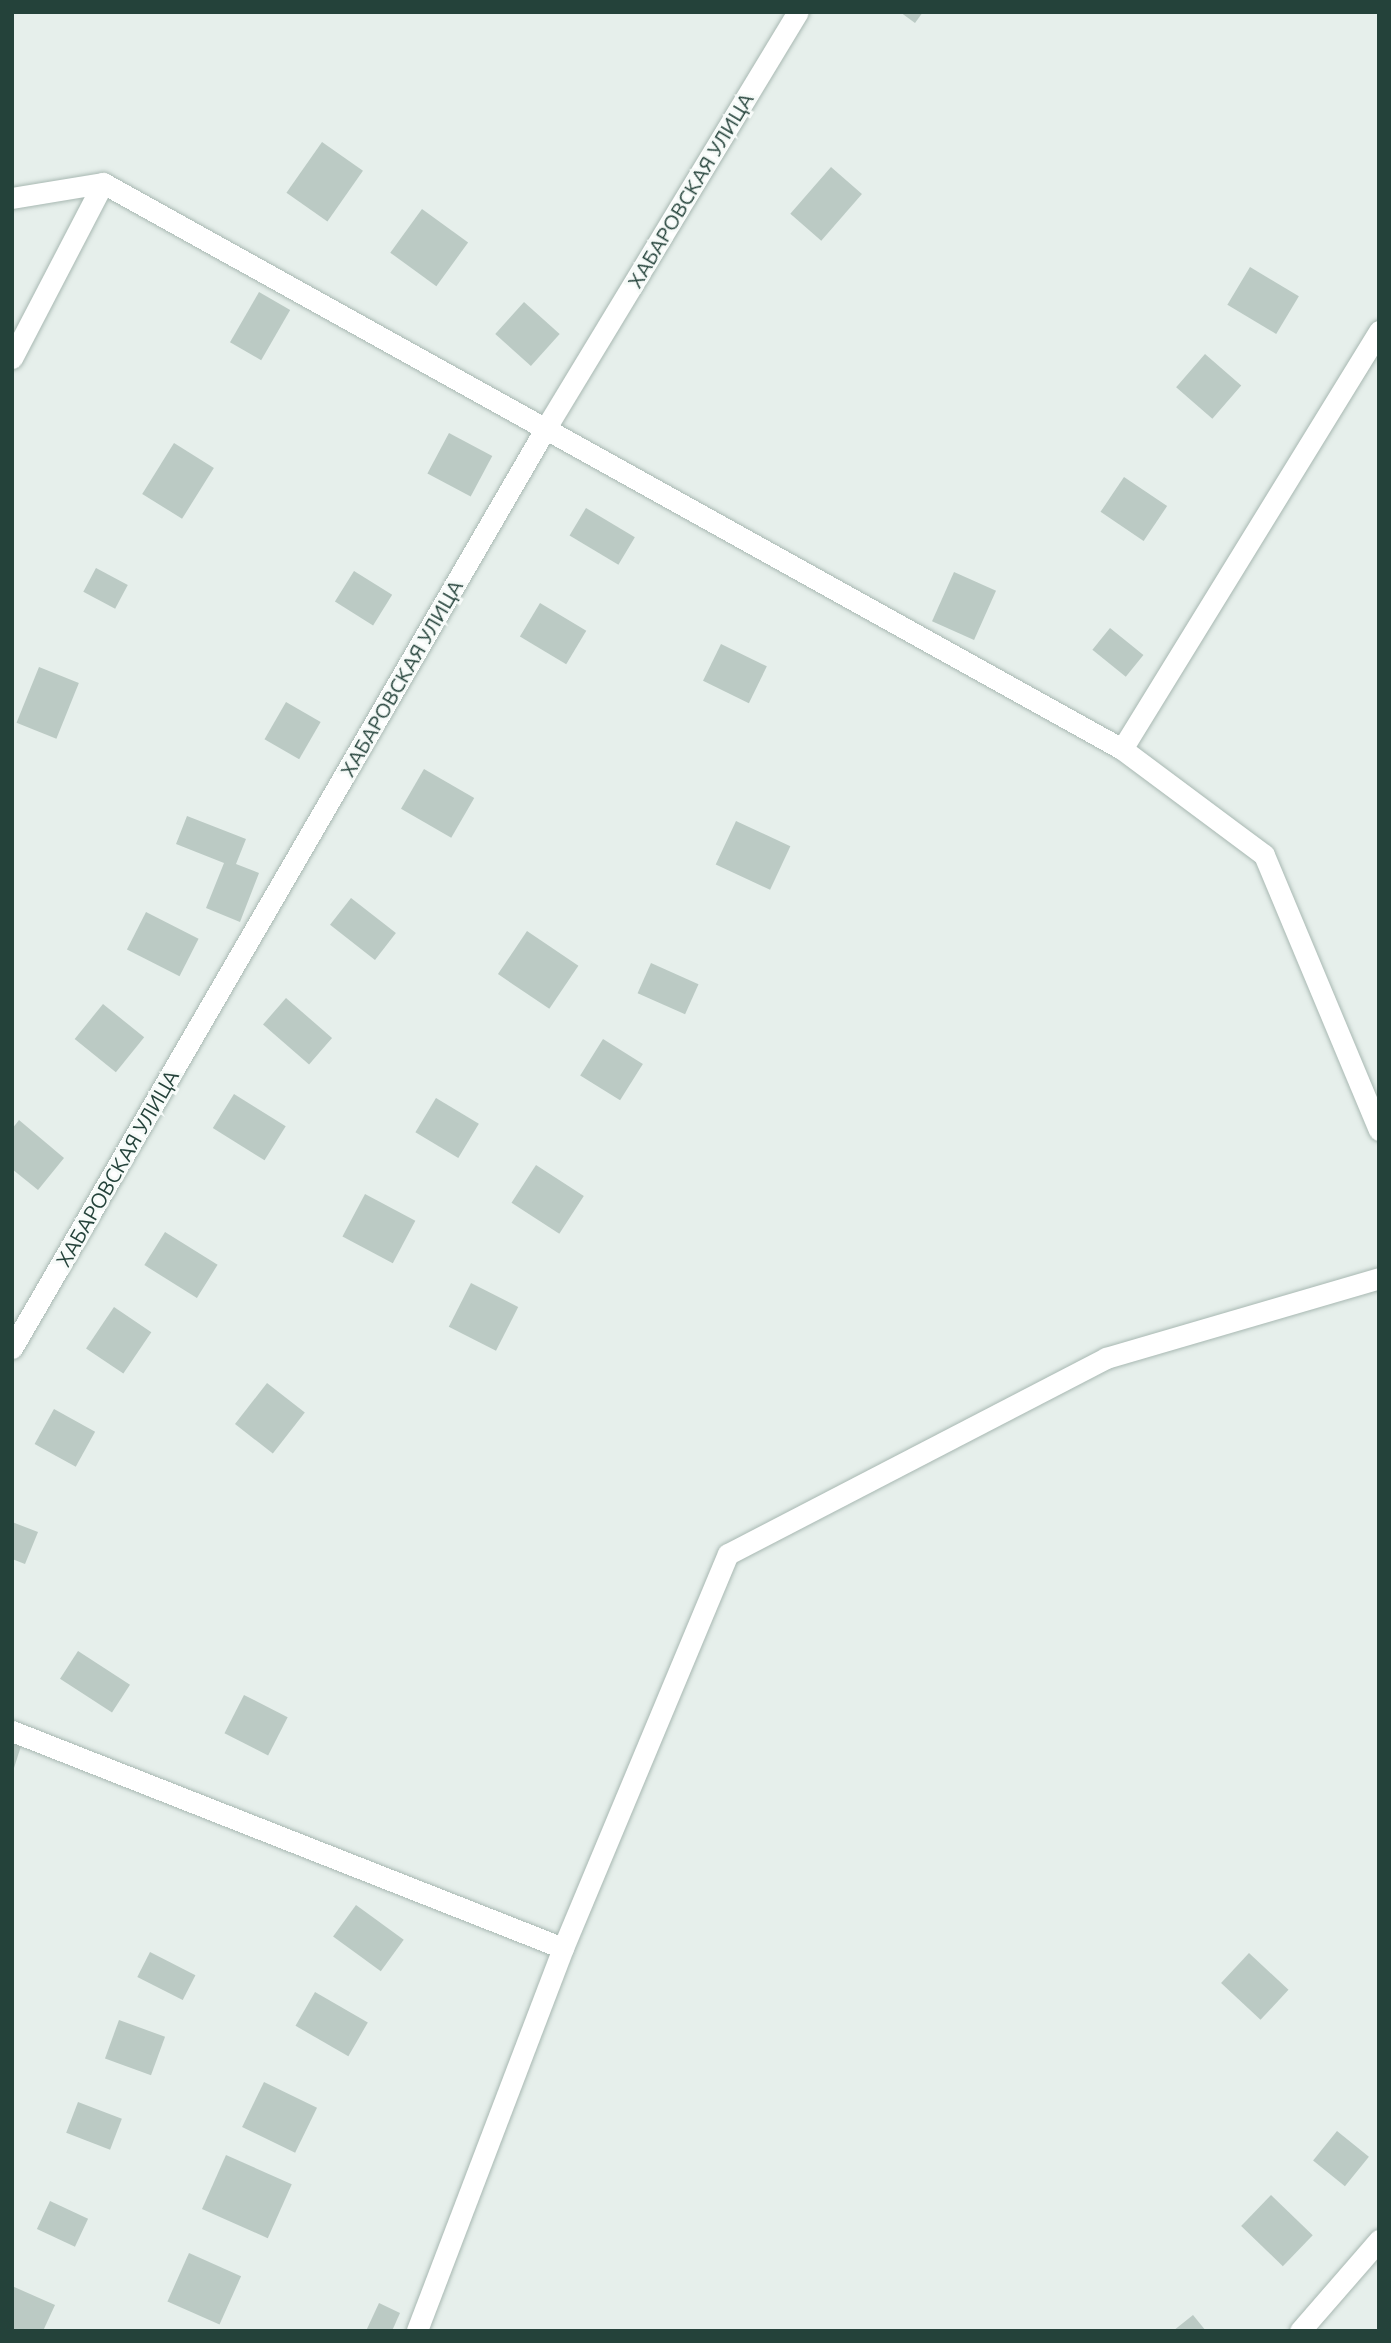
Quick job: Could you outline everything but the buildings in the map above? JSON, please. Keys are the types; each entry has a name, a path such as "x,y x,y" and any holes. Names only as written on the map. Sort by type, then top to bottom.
{"street":[{"name":"ХАБАРОВСКАЯ УЛИЦА","path":"12,1348 544,431 798,12"},
{"path":"12,358 103,183"},
{"path":"12,198 103,183 544,431 1122,749 1264,855 1379,1130"},
{"path":"1122,749 1379,331"},
{"path":"417,2331 563,1948 728,1554 1106,1359 1379,1278"},
{"path":"12,1731 563,1948"},
{"path":"1300,2331 1379,2240"}]}
